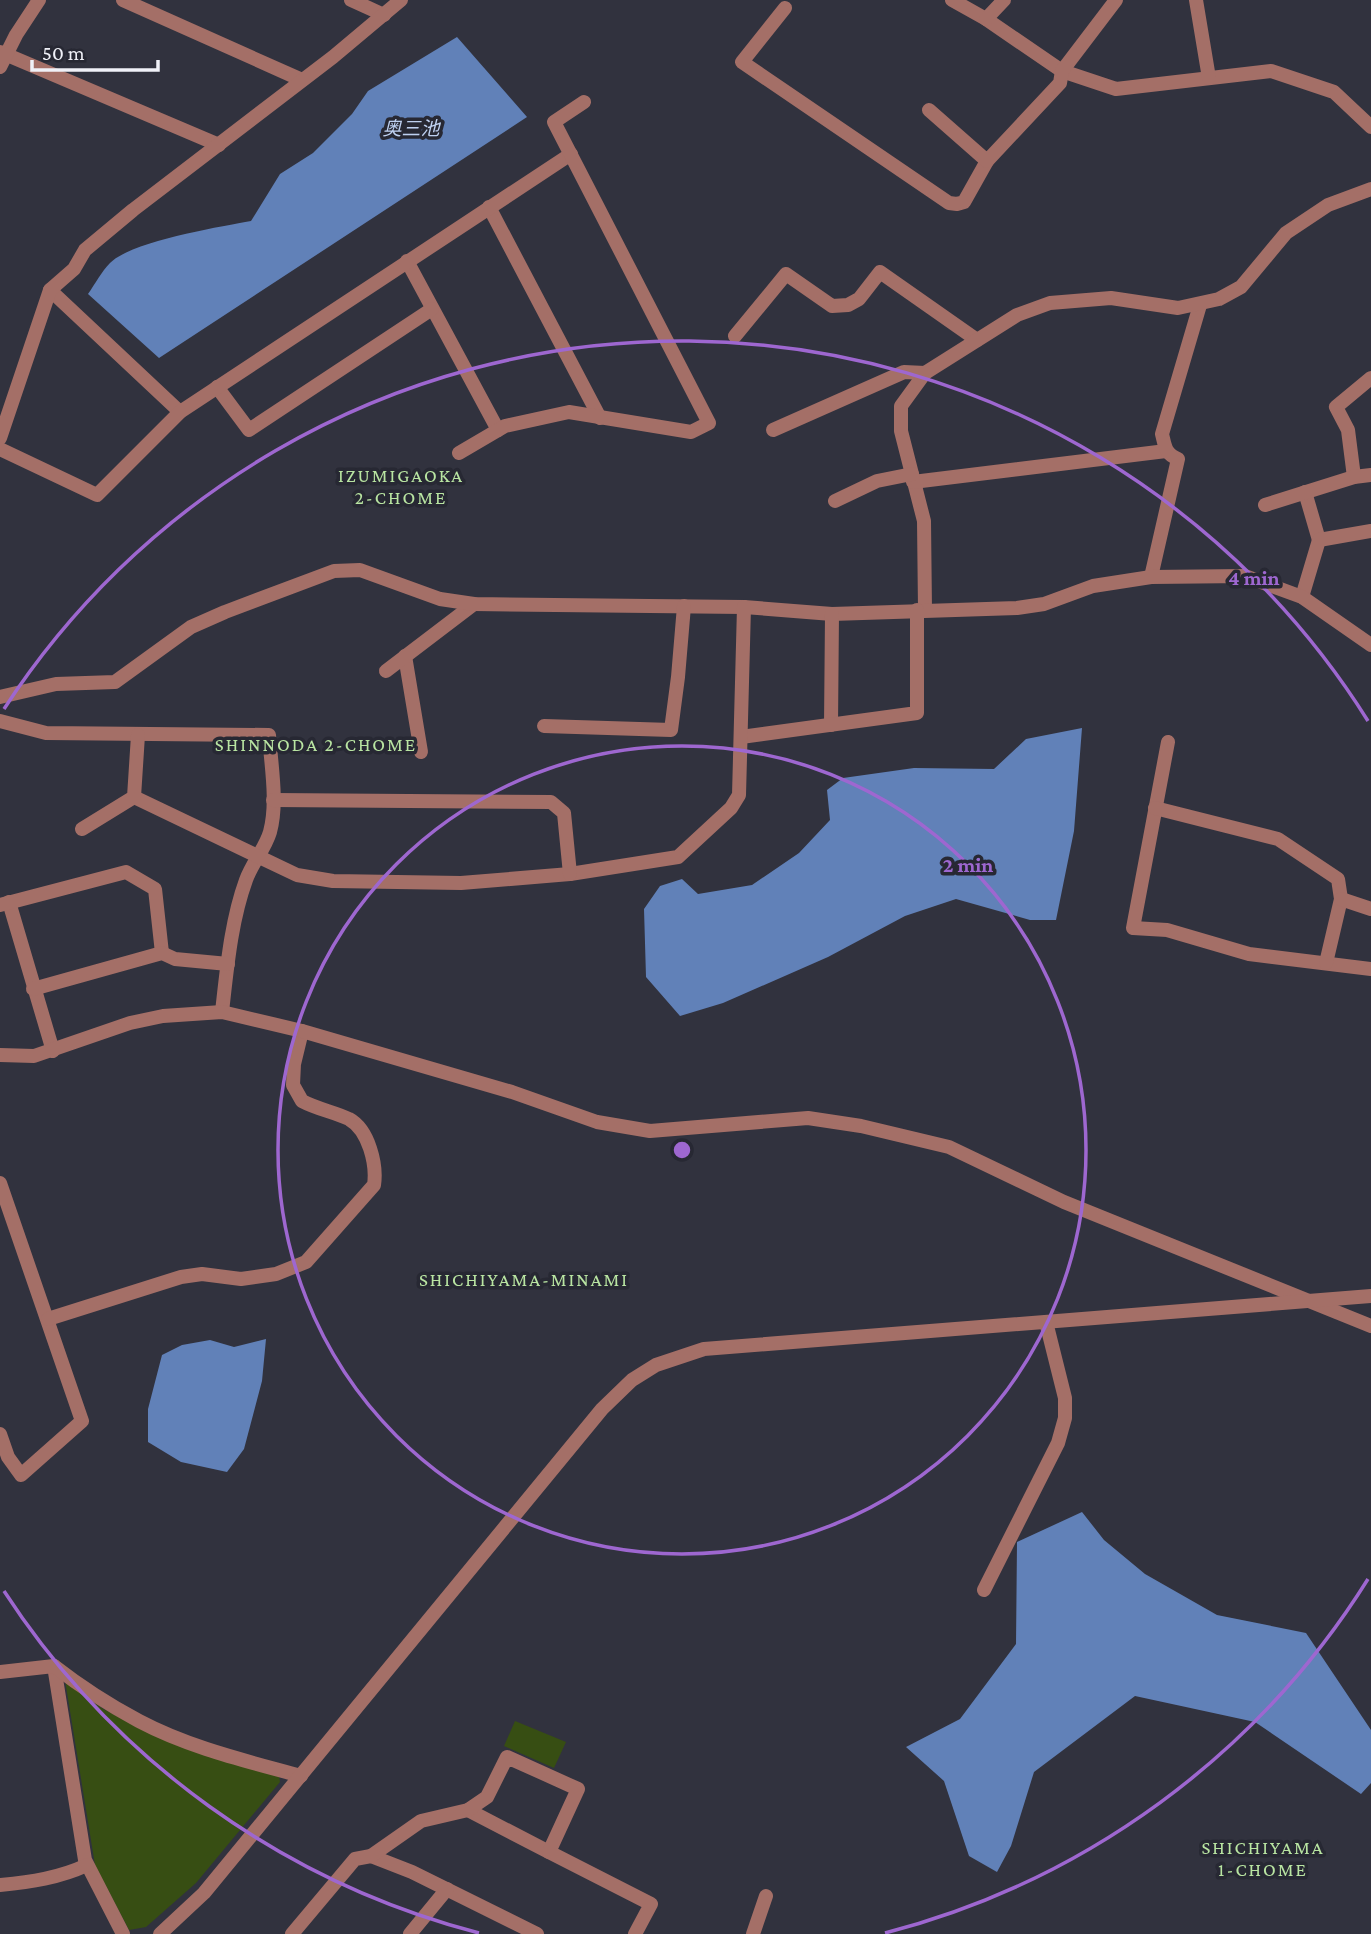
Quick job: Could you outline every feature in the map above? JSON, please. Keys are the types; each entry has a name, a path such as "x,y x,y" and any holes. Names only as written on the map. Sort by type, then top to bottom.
{"street":[{"path":"39,0 2,57 219,145"},
{"path":"123,0 302,80"},
{"path":"351,0 384,15"},
{"path":"0,438 50,290 74,269 85,250 401,0"},
{"path":"953,0 1062,71 1116,89 1271,71 1334,92 1371,127"},
{"path":"986,19 1004,0"},
{"path":"785,8 742,62 949,203 957,204 964,202 987,161 1060,83 1062,71 1116,0"},
{"path":"1196,0 1209,78"},
{"path":"458,453 505,426 569,412 691,432 709,423 554,122 584,102"},
{"path":"929,110 987,161"},
{"path":"0,449 97,495 180,412 571,153"},
{"path":"741,737 918,713 924,521 901,432 901,406 925,373 1017,315 1050,303 1111,298 1178,308 1219,299 1241,287 1286,233 1328,205 1371,189"},
{"path":"489,206 600,418"},
{"path":"407,261 498,430"},
{"path":"735,336 786,274 832,306 859,299 880,272 977,340"},
{"path":"50,290 180,412"},
{"path":"1151,577 1178,459 1166,451 1162,434 1200,305"},
{"path":"217,387 249,430 432,309"},
{"path":"773,430 904,372 925,373"},
{"path":"1354,477 1349,430 1336,407 1371,378"},
{"path":"835,501 877,481 1166,451"},
{"path":"1265,505 1354,477 1371,475"},
{"path":"1302,597 1319,540 1305,492"},
{"path":"1319,540 1371,531"},
{"path":"0,697 56,684 115,682 191,627 334,571 360,570 440,598 474,604 744,607 832,614 1017,608 1044,604 1093,586 1151,577 1245,576 1302,597 1371,645"},
{"path":"386,671 474,604"},
{"path":"544,726 671,730 684,606"},
{"path":"134,797 259,858 297,874 333,881 461,883 570,874 678,857 731,808 739,795 744,607"},
{"path":"831,725 832,614"},
{"path":"405,656 421,752"},
{"path":"0,721 46,733 269,735 273,800 270,830 259,858 247,876 238,905 222,1012"},
{"path":"134,797 138,735"},
{"path":"1168,742 1133,928 1167,930 1249,954 1371,969"},
{"path":"82,829 134,797"},
{"path":"273,800 551,802 564,813 570,874"},
{"path":"1155,808 1278,839 1338,879 1341,899 1326,963"},
{"path":"53,1051 5,904 126,872 155,888 162,953"},
{"path":"1341,899 1371,909"},
{"path":"33,989 162,953 176,959 228,964"},
{"path":"0,1055 34,1056 130,1023 163,1016 222,1012 302,1031 512,1092 597,1122 650,1131 808,1118 861,1126 949,1147 1064,1202 1371,1326"},
{"path":"48,1320 181,1278 202,1274 241,1279 276,1274 306,1262 322,1245 374,1185 376,1171 360,1129 351,1120 302,1101 293,1085 294,1064 302,1031"},
{"path":"0,1183 82,1421 22,1475 8,1457 0,1434"},
{"path":"160,1934 204,1893 602,1409 632,1380 656,1364 704,1349 1371,1296"},
{"path":"984,1590 1058,1443 1065,1418 1065,1398 1046,1322"},
{"path":"0,1672 54,1666 86,1691 141,1722 217,1753 301,1776"},
{"path":"54,1666 88,1865 123,1934"},
{"path":"292,1934 355,1859 371,1856 421,1821 468,1810 486,1797 507,1757 578,1789 549,1852"},
{"path":"468,1810 650,1904 635,1934"},
{"path":"371,1856 412,1872 531,1933"},
{"path":"0,1885 66,1875 88,1865"},
{"path":"410,1934 447,1889"},
{"path":"753,1934 766,1896"}],"green space":[{"path":"65,1680 103,1709 131,1723 279,1776 280,1782 196,1883 146,1927 129,1930 95,1865"},
{"path":"515,1721 566,1742 554,1768 504,1746"}],"water":[{"name":"奥三池","path":"457,37 527,117 159,358 88,294 110,263 121,255 177,236 251,221 280,174 313,153 352,114 368,91"},
{"path":"1082,728 1074,831 1056,920 1030,920 956,899 905,916 828,957 723,1003 680,1016 646,977 644,909 660,886 682,879 698,894 752,885 799,853 830,820 827,790 843,778 914,768 994,769 1026,739"},
{"path":"266,1339 262,1381 244,1449 227,1472 181,1462 148,1442 148,1409 162,1355 182,1345 210,1340 234,1347"},
{"path":"1082,1512 1104,1540 1145,1574 1217,1615 1306,1633 1371,1730 1371,1783 1361,1794 1255,1722 1135,1696 1034,1772 1011,1846 997,1872 969,1856 944,1781 906,1747 960,1719 1016,1644 1017,1542"}],"district":[{"name":"IZUMIGAOKA 2-CHOME","path":"401,486"},
{"name":"SHINNODA 2-CHOME","path":"316,744"},
{"name":"SHICHIYAMA-MINAMI","path":"524,1279"},
{"name":"SHICHIYAMA 1-CHOME","path":"1263,1858"}]}
